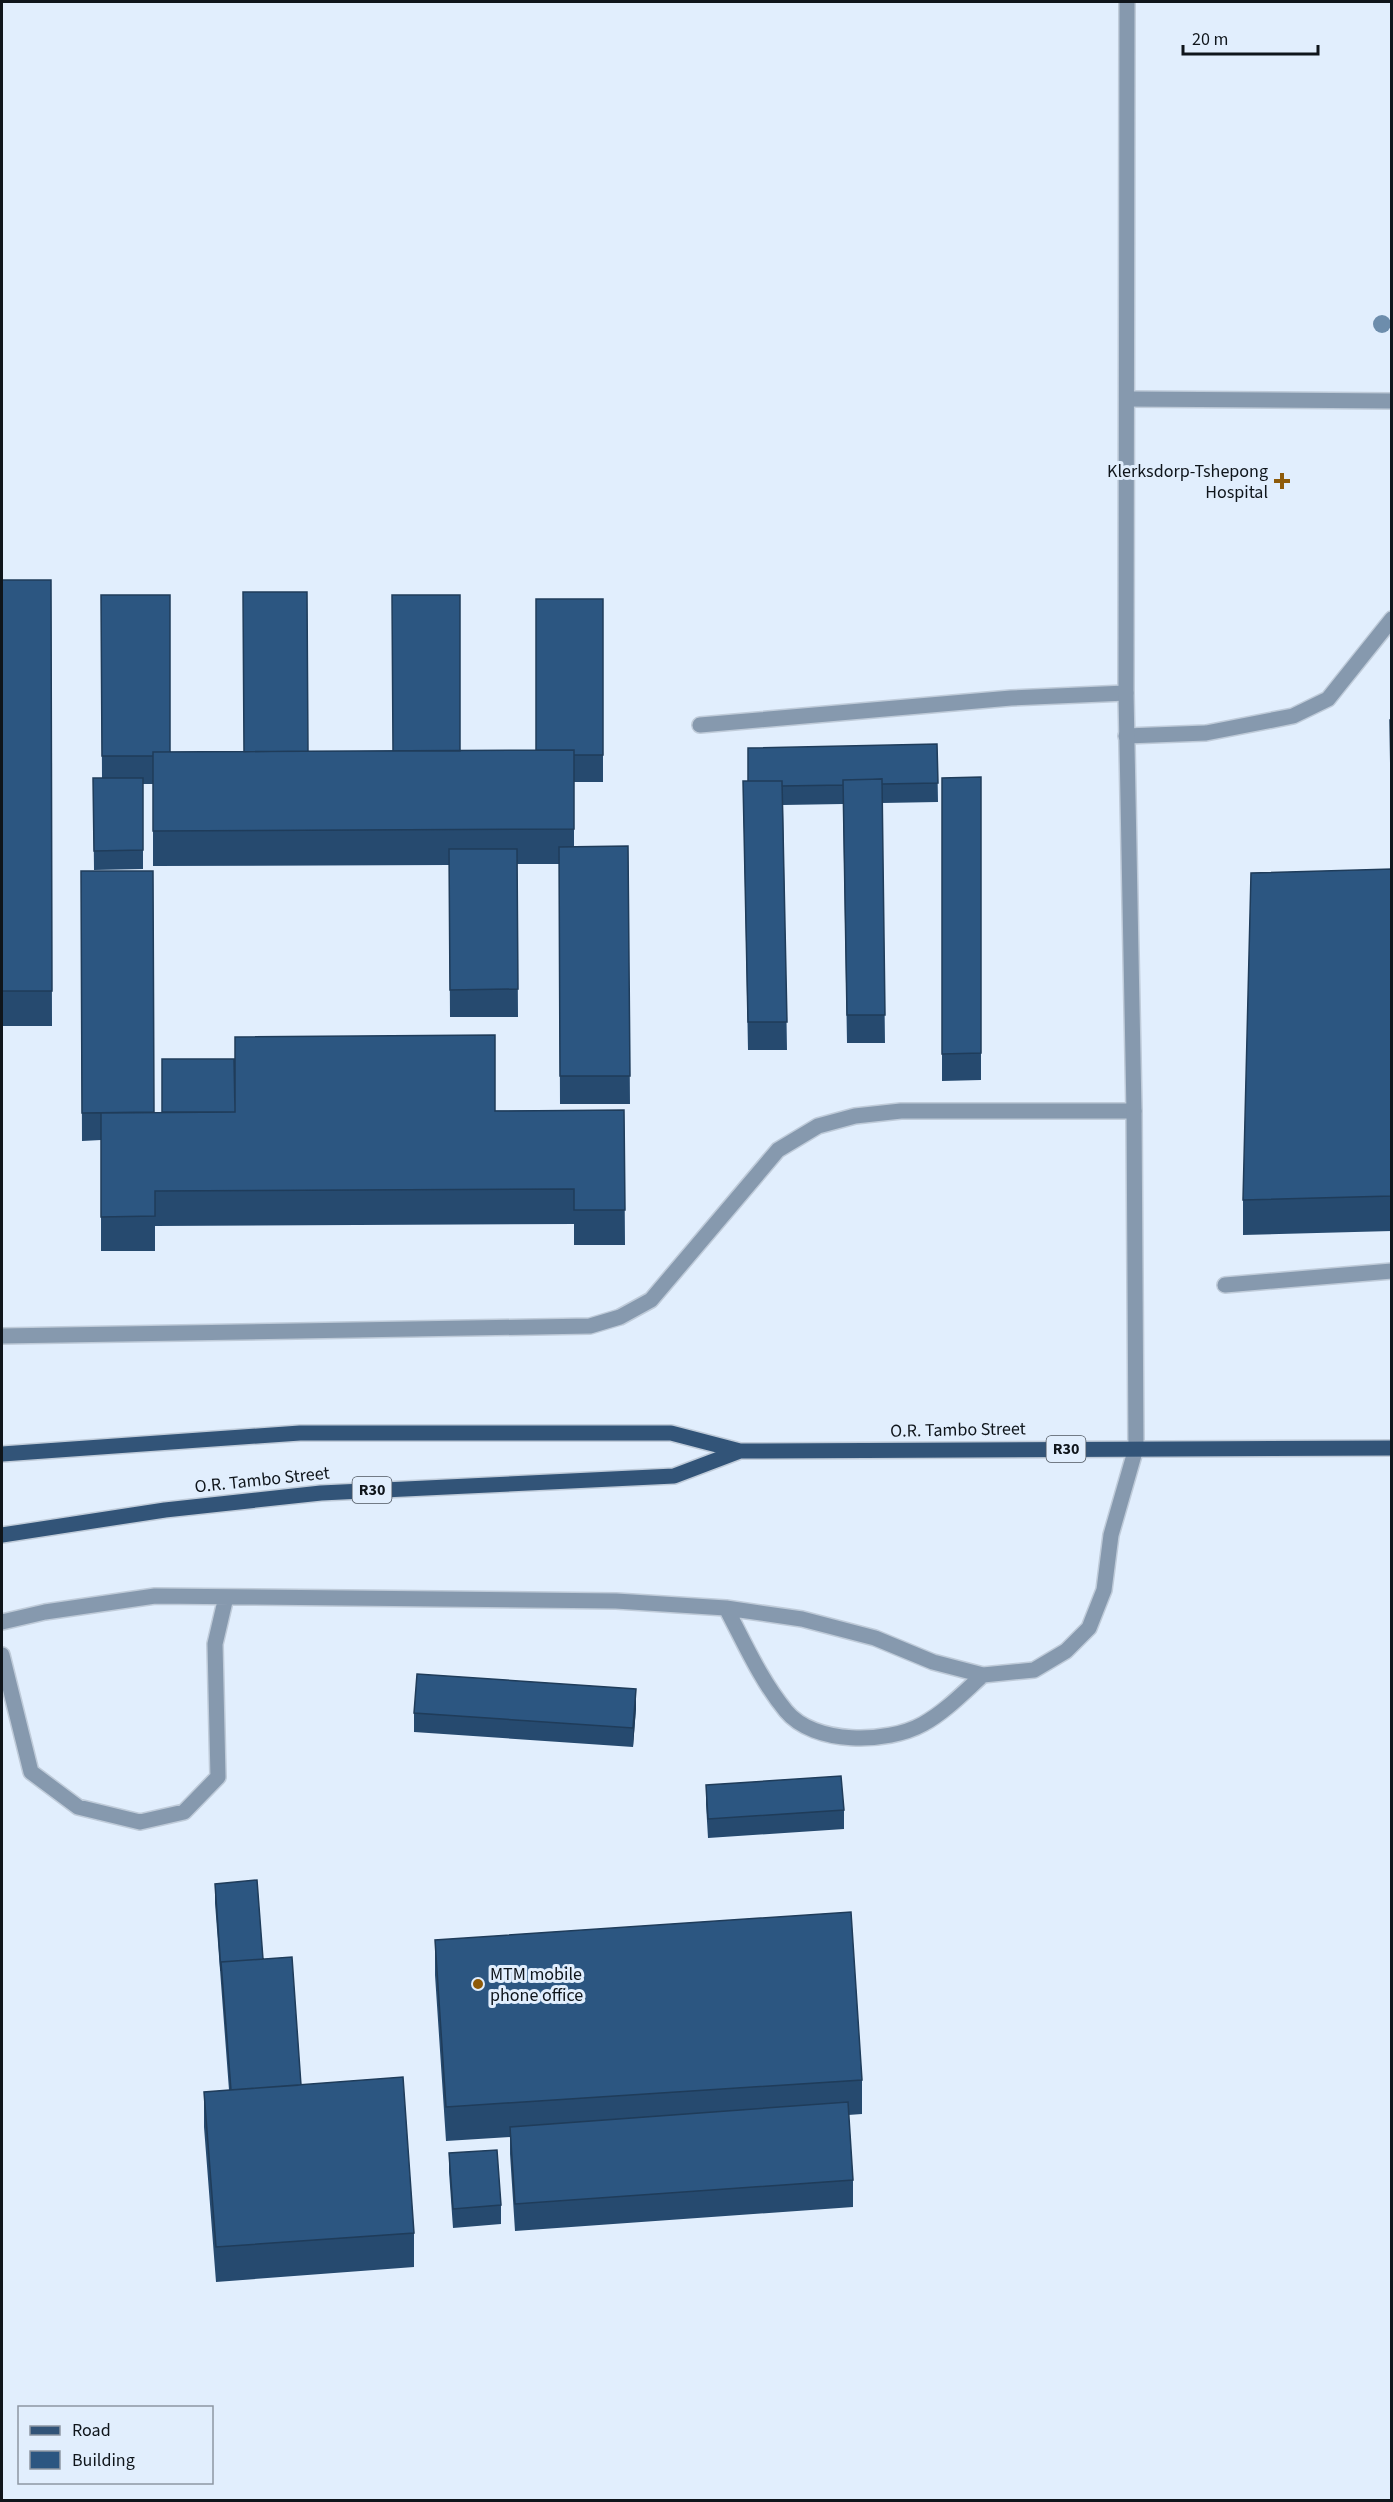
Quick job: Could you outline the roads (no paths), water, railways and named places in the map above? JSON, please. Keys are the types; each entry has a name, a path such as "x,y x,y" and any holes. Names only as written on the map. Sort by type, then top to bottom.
{"main road":[{"name":"O.R. Tambo Street","path":"2,1454 300,1433 671,1433 740,1451 1392,1448"},
{"name":"O.R. Tambo Street","path":"2,1535 165,1510 321,1493 674,1476 740,1451"}],"street":[{"path":"2,1622 45,1612 155,1596 616,1601 726,1608 802,1619 875,1638 933,1662 983,1675 1034,1670 1066,1651 1089,1628 1104,1590 1111,1535 1136,1448 1134,1111 1126,736 1127,2"},
{"path":"1128,399 1392,401"},
{"path":"1126,736 1206,733 1293,716 1328,699 1392,619"},
{"path":"700,725 1011,698 1126,693"},
{"path":"2,1336 590,1326 620,1317 651,1300 778,1150 818,1126 855,1116 901,1111 1134,1111"},
{"path":"1225,1285 1392,1271"},
{"path":"2,1655 31,1772 78,1807 140,1822 184,1812 218,1777 216,1644 226,1597"},
{"path":"726,1608 755,1662 787,1712 815,1732 841,1737 891,1735 923,1724 953,1702 983,1675"}],"place":[{"name":"Klerksdorp-Tshepong Hospital","path":"1282,481"},
{"name":"MTM mobile phone office","path":"478,1984"}]}
